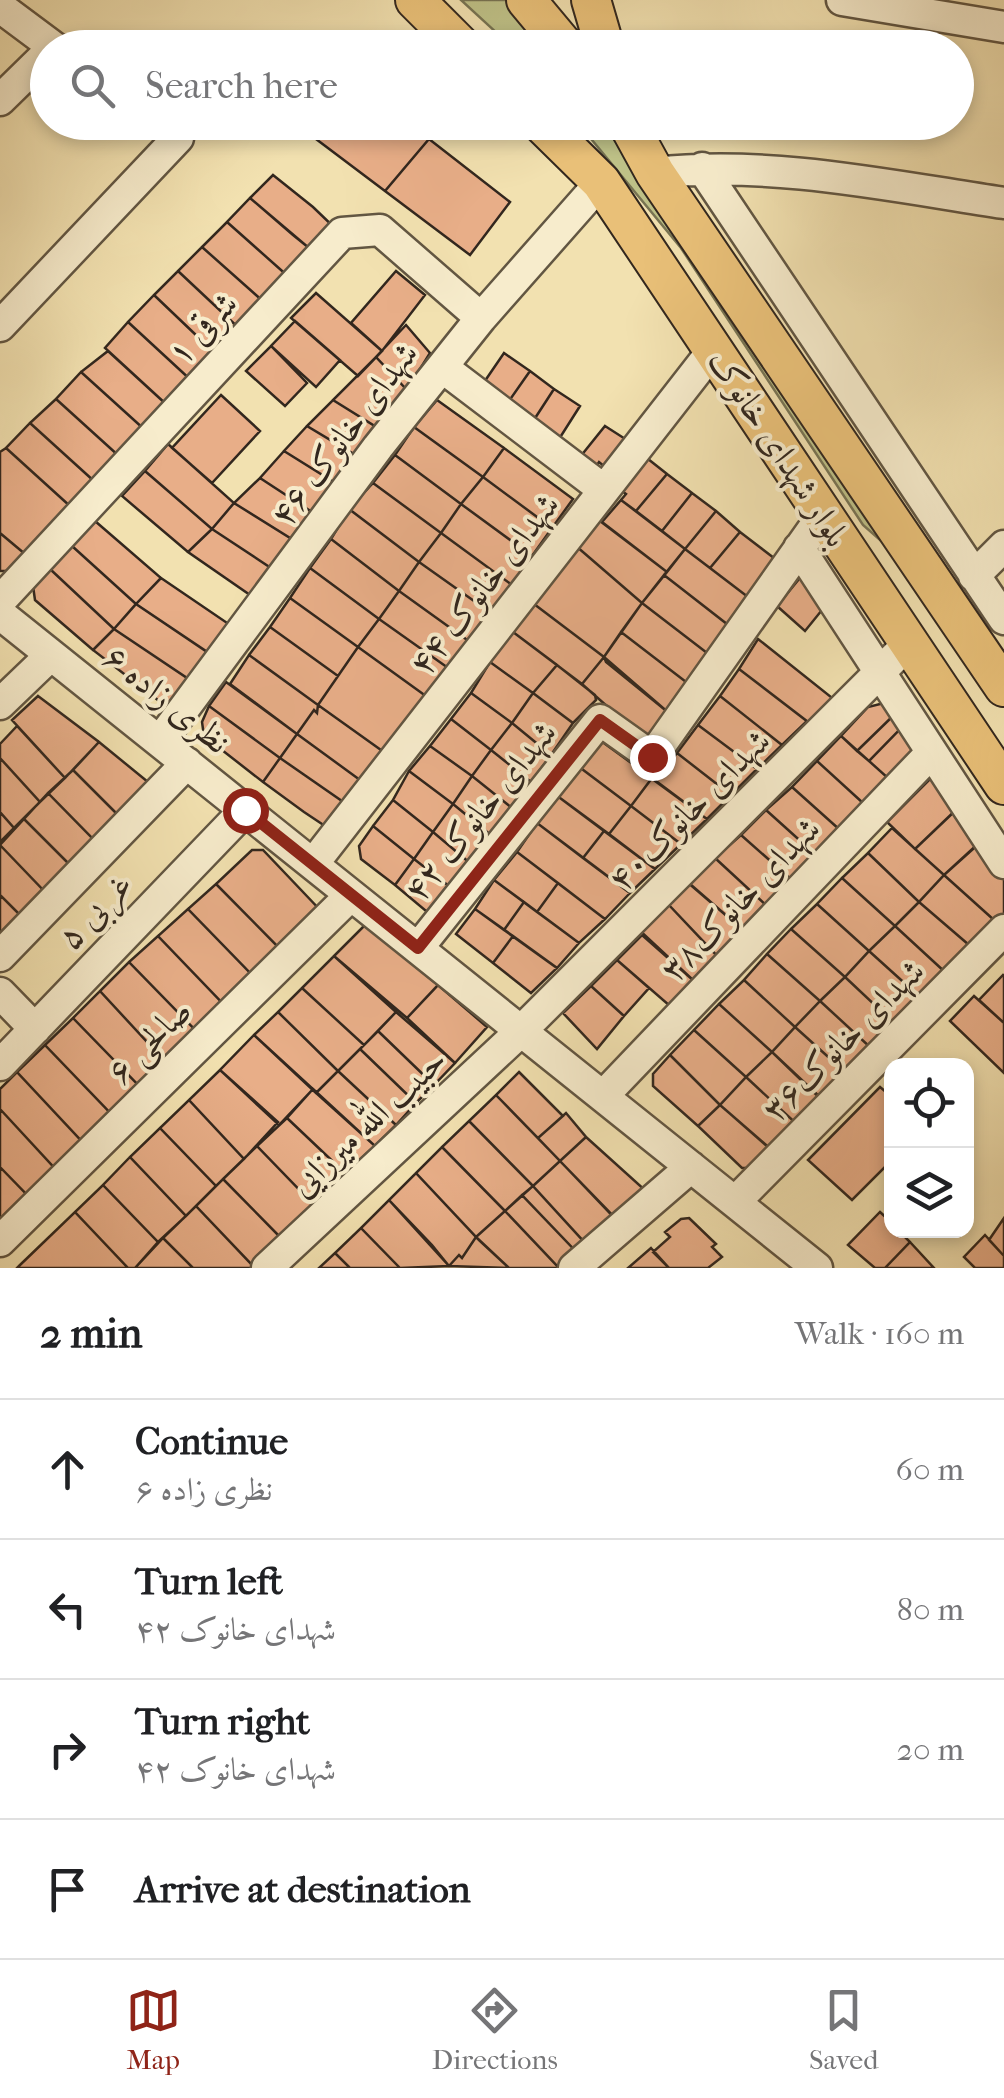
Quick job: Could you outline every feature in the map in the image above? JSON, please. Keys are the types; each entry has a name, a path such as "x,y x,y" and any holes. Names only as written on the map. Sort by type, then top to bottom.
{"main road":[{"path":"415,0 446,30"},
{"path":"526,0 553,30"},
{"path":"592,0 600,30"},
{"name":"بلوار شهدای خانوک","path":"558,140 601,182 1004,786"},
{"name":"بلوار شهدای خانوک","path":"635,140 1000,672"}],"street":[{"path":"548,0 561,30"},
{"path":"842,0 905,5 1004,27"},
{"path":"0,7 30,31"},
{"path":"0,100 30,71"},
{"path":"0,326 176,140"},
{"path":"655,173 702,168 867,182 1004,203"},
{"path":"702,168 1004,619"},
{"name":"۴۶ شهدای خانوک","path":"160,741 442,367 601,182"},
{"name":"شرقی ۱","path":"0,600 342,233 380,230 481,318"},
{"name":"۴۴ شهدای خانوک","path":"313,864 714,349"},
{"path":"442,367 604,490"},
{"name":"شهدای خانوک ۴۲","path":"418,948 600,720 652,757 822,515"},
{"path":"974,576 1004,546"},
{"path":"799,548 1004,862"},
{"name":"نظری زاده ۶","path":"0,614 691,1166 807,1265"},
{"name":"شهدای خانوک۴۰","path":"521,1031 910,642"},
{"path":"0,704 52,655"},
{"name":"شهدای خانوک۳۸","path":"602,1096 931,753"},
{"path":"0,956 187,763"},
{"name":"۵ غربی","path":"0,1065 245,810"},
{"name":"۶ صالحی","path":"0,1241 351,895"},
{"name":"شهدای خانوک۳۶","path":"735,1202 1004,930"},
{"path":"0,993 35,1028"},
{"name":"حبیب الله میرزایی","path":"267,1268 521,1031"},
{"path":"574,1268 691,1166"}],"green space":[{"path":"461,0 510,0 535,30 494,30"},
{"path":"592,140 614,140 707,267 887,546 863,525 681,248"}],"building":[{"path":"317,140 428,140 385,191"},
{"path":"430,140 510,202 470,255 385,191"},
{"path":"273,175 338,231 309,248 250,198"},
{"path":"250,198 309,248 290,278 227,222"},
{"path":"227,222 290,278 265,303 202,247"},
{"path":"202,247 265,303 243,332 178,271"},
{"path":"178,271 243,332 219,357 154,295"},
{"path":"396,271 425,295 382,351 351,323"},
{"path":"316,293 382,351 358,376 291,318"},
{"path":"154,295 219,357 193,382 128,322"},
{"path":"295,321 340,360 316,387 271,346"},
{"path":"128,322 193,382 167,405 105,348"},
{"path":"406,325 430,353 407,390 376,357"},
{"path":"271,346 307,383 285,406 246,371"},
{"path":"108,351 167,405 145,430 81,372"},
{"path":"504,353 530,371 502,411 476,394"},
{"path":"376,357 407,390 378,428 333,400"},
{"path":"530,371 554,389 528,429 502,411"},
{"path":"81,372 145,430 120,457 56,399"},
{"path":"554,389 580,406 554,447 528,429"},
{"path":"221,395 260,431 212,483 172,448"},
{"path":"56,399 120,457 95,482 30,423"},
{"path":"333,400 378,428 357,456 307,426"},
{"path":"437,400 504,448 483,477 414,427"},
{"path":"30,423 95,482 71,507 6,448"},
{"path":"307,426 357,456 337,484 284,451"},
{"path":"605,426 630,442 610,471 599,462 591,474 576,462"},
{"path":"414,427 483,477 461,504 395,455"},
{"path":"168,444 234,503 212,529 145,471"},
{"path":"6,448 71,507 25,554 0,533 0,452"},
{"path":"504,448 573,499 552,528 483,477"},
{"path":"284,451 337,484 315,514 260,478"},
{"path":"395,455 461,504 441,533 373,483"},
{"path":"643,455 667,474 636,511 621,500 626,494 614,485"},
{"path":"145,471 212,529 188,552 122,496"},
{"path":"667,474 692,493 662,531 636,511"},
{"path":"483,477 552,528 532,556 461,504"},
{"path":"260,478 315,514 295,541 234,503"},
{"path":"373,483 441,533 419,562 349,509"},
{"path":"692,493 716,511 685,549 662,531"},
{"path":"621,500 685,549 667,572 602,522"},
{"path":"234,503 295,541 274,570 212,529"},
{"path":"461,504 532,556 512,585 441,533"},
{"path":"349,509 419,562 399,591 331,539"},
{"path":"716,511 740,532 710,568 685,549"},
{"path":"596,518 667,572 642,603 576,546"},
{"path":"95,521 161,578 136,604 72,546"},
{"path":"212,529 274,570 253,597 188,552"},
{"path":"740,532 787,568 748,597 710,568"},
{"path":"0,533 25,554 7,571 0,571"},
{"path":"441,533 512,585 491,613 419,562"},
{"path":"331,539 399,591 379,619 310,568"},
{"path":"72,546 136,604 114,629 50,569"},
{"path":"576,546 642,603 604,657 534,604"},
{"path":"685,549 748,597 727,624 664,575"},
{"path":"419,562 491,613 470,642 399,591"},
{"path":"310,568 379,619 358,647 290,598"},
{"path":"50,569 114,629 93,650 35,600 33,586"},
{"path":"804,573 826,605 805,631 777,606"},
{"path":"664,575 732,628 711,656 642,603"},
{"path":"161,578 236,629 216,658 136,604"},
{"path":"399,591 470,642 451,670 379,619"},
{"path":"290,598 358,647 338,676 270,627"},
{"path":"642,603 711,656 690,685 621,632"},
{"path":"136,604 212,655 193,682 114,629"},
{"path":"534,604 604,657 582,684 513,632"},
{"path":"379,619 451,670 430,699 358,647"},
{"path":"270,627 338,676 318,705 249,655"},
{"path":"114,629 193,682 167,707 93,650"},
{"path":"513,632 557,665 533,693 490,662"},
{"path":"621,632 690,685 670,714 606,662 604,657"},
{"path":"758,639 836,701 812,725 739,669"},
{"path":"358,647 430,699 388,755 318,705"},
{"path":"249,655 318,705 317,713 314,710 297,734 230,684"},
{"path":"604,657 670,714 653,738 644,739 582,684"},
{"path":"490,662 533,693 512,723 471,693"},
{"path":"557,665 595,695 596,700 573,723 533,693"},
{"path":"739,669 807,721 782,745 720,696"},
{"path":"226,682 297,734 280,758 209,706"},
{"path":"471,693 512,723 491,750 451,719"},
{"path":"533,693 573,723 551,755 512,723"},
{"path":"38,696 99,742 65,778 12,720"},
{"path":"720,696 782,745 757,769 698,725"},
{"path":"888,702 895,714 857,751 841,736 868,707"},
{"path":"318,705 388,755 360,780 297,734 314,710 317,713"},
{"path":"209,706 280,758 263,782 204,736 202,722"},
{"path":"895,714 903,726 869,761 857,751"},
{"path":"451,719 491,750 472,776 430,746"},
{"path":"512,723 551,755 531,782 491,750"},
{"path":"698,725 757,769 731,795 677,753"},
{"path":"17,726 65,778 40,802 0,758 0,744"},
{"path":"903,726 922,763 899,788 869,761"},
{"path":"297,734 360,780 352,808 280,758"},
{"path":"841,736 888,778 863,803 817,761"},
{"path":"601,741 652,778 631,806 578,766"},
{"path":"99,742 148,782 122,819 73,770"},
{"path":"430,746 472,776 453,804 409,771"},
{"path":"491,750 531,782 512,808 472,776"},
{"path":"677,753 731,795 707,819 655,781"},
{"path":"0,758 40,802 14,828 0,812"},
{"path":"280,758 352,808 325,826 304,812 263,782"},
{"path":"817,761 863,803 840,830 792,787"},
{"path":"578,766 631,806 609,834 556,795"},
{"path":"73,770 122,819 97,843 48,793"},
{"path":"409,771 453,804 433,832 393,800"},
{"path":"938,771 960,806 915,849 887,822"},
{"path":"472,776 512,808 492,836 453,804"},
{"path":"652,778 707,819 681,844 631,806"},
{"path":"792,787 840,830 816,855 766,810"},
{"path":"48,793 97,843 73,868 24,819"},
{"path":"556,795 604,831 583,858 537,823"},
{"path":"393,800 433,832 414,859 373,826"},
{"path":"453,804 492,836 471,864 433,832"},
{"path":"631,806 681,844 655,869 609,834"},
{"path":"957,809 980,842 944,875 915,849"},
{"path":"766,810 816,855 792,880 741,835"},
{"path":"0,812 14,828 0,842"},
{"path":"24,819 73,868 47,894 0,845"},
{"path":"537,823 630,893 605,919 517,852"},
{"path":"373,826 414,859 395,885 361,859 359,846"},
{"path":"892,828 944,875 919,902 868,853"},
{"path":"604,831 655,869 630,893 583,858"},
{"path":"433,832 471,864 454,890 414,859"},
{"path":"741,835 792,880 767,906 715,858"},
{"path":"983,840 1004,871 1004,929 944,875"},
{"path":"0,845 47,894 26,921 0,895"},
{"path":"252,850 263,850 322,912 286,955 216,884"},
{"path":"517,852 558,883 537,912 494,880"},
{"path":"868,853 919,902 895,926 842,878"},
{"path":"715,858 767,906 743,930 690,884"},
{"path":"414,859 454,890 440,909 426,911 395,885"},
{"path":"944,875 994,920 969,945 919,902"},
{"path":"842,878 895,926 869,951 817,904"},
{"path":"494,880 524,902 504,930 475,909"},
{"path":"686,881 743,930 720,959 668,904"},
{"path":"558,883 605,919 579,943 537,912"},
{"path":"216,884 286,955 258,981 188,909"},
{"path":"0,895 26,921 0,941"},
{"path":"524,902 579,943 557,968 504,930"},
{"path":"919,902 969,945 946,973 895,926"},
{"path":"668,904 720,959 694,981 637,928"},
{"path":"817,904 869,951 845,977 791,929"},
{"path":"188,909 258,981 229,1010 158,936"},
{"path":"475,909 513,936 493,963 456,934"},
{"path":"365,925 438,985 407,1018 334,956"},
{"path":"895,926 946,973 921,998 869,951"},
{"path":"791,929 845,977 820,1001 767,954"},
{"path":"642,935 694,981 670,1006 617,960"},
{"path":"158,936 229,1010 202,1037 129,962"},
{"path":"513,936 557,968 531,993 493,963"},
{"path":"869,951 921,998 895,1024 845,977"},
{"path":"767,954 820,1001 795,1027 744,980"},
{"path":"334,956 396,1012 364,1045 302,988"},
{"path":"617,960 649,988 624,1016 591,986"},
{"path":"129,962 202,1037 171,1068 100,991"},
{"path":"1004,976 1004,1023 979,1000"},
{"path":"845,977 895,1024 871,1048 820,1001"},
{"path":"744,980 795,1027 772,1052 719,1004"},
{"path":"438,985 487,1027 455,1063 407,1018"},
{"path":"591,986 624,1016 597,1049 563,1013"},
{"path":"302,988 364,1045 338,1071 278,1012"},
{"path":"100,991 171,1068 145,1092 73,1018"},
{"path":"974,996 1004,1023 1004,1073 950,1021"},
{"path":"820,1001 871,1048 846,1073 795,1027"},
{"path":"719,1004 772,1052 746,1077 694,1030"},
{"path":"278,1012 338,1071 316,1093 254,1035"},
{"path":"396,1012 455,1063 434,1085 378,1031"},
{"path":"73,1018 145,1092 117,1120 45,1045"},
{"path":"795,1027 846,1073 822,1099 772,1052"},
{"path":"694,1030 746,1077 720,1105 670,1055"},
{"path":"378,1031 434,1085 416,1103 360,1049"},
{"path":"254,1035 313,1089 279,1125 220,1070"},
{"path":"45,1045 117,1120 88,1148 17,1072"},
{"path":"360,1049 416,1103 396,1125 338,1071"},
{"path":"772,1052 826,1104 802,1129 746,1077"},
{"path":"670,1055 720,1105 698,1126 653,1086 653,1074"},
{"path":"220,1070 278,1122 244,1159 189,1100"},
{"path":"338,1071 396,1125 375,1146 316,1093"},
{"path":"17,1072 88,1148 60,1174 0,1109 0,1089"},
{"path":"519,1072 563,1116 538,1138 496,1095"},
{"path":"746,1077 802,1129 776,1154 720,1105"},
{"path":"880,1087 884,1090 884,1168 852,1200 808,1160"},
{"path":"313,1089 375,1146 345,1173 287,1118"},
{"path":"496,1095 560,1161 533,1186 469,1121"},
{"path":"189,1100 244,1159 216,1186 160,1128"},
{"path":"720,1105 772,1150 754,1168 742,1168 698,1126"},
{"path":"0,1109 60,1174 33,1201 0,1167"},
{"path":"566,1113 586,1137 560,1161 538,1138"},
{"path":"287,1118 345,1173 314,1205 257,1146"},
{"path":"469,1121 533,1186 505,1211 442,1147"},
{"path":"160,1128 216,1186 186,1216 130,1157"},
{"path":"586,1137 657,1201 627,1230 560,1161"},
{"path":"257,1146 314,1205 281,1238 223,1179"},
{"path":"442,1147 505,1211 476,1237 416,1173"},
{"path":"130,1157 186,1216 158,1242 103,1185"},
{"path":"560,1161 621,1225 597,1256 533,1186"},
{"path":"0,1167 33,1201 0,1221"},
{"path":"416,1173 476,1237 462,1258 459,1255 449,1266 389,1200"},
{"path":"223,1179 281,1238 252,1265 196,1206"},
{"path":"103,1185 158,1242 135,1268 128,1268 75,1212"},
{"path":"533,1186 597,1256 588,1264 522,1195"},
{"path":"522,1195 588,1264 559,1268 505,1211"},
{"path":"389,1200 449,1266 400,1268 361,1228"},
{"path":"196,1206 255,1268 193,1268 163,1238"},
{"path":"505,1211 559,1268 509,1268 476,1237"},
{"path":"75,1212 128,1268 17,1268 20,1265"},
{"path":"880,1212 884,1216 884,1238 906,1238 910,1242 885,1268 875,1268 848,1245"},
{"path":"689,1218 716,1244 712,1247 722,1257 708,1268 669,1268 653,1252 670,1237 665,1232 681,1219"},
{"path":"1004,1218 1004,1256 989,1240"},
{"path":"361,1228 400,1268 350,1268 335,1253"},
{"path":"985,1235 1004,1256 1004,1268 975,1268 964,1257"},
{"path":"476,1237 509,1268 449,1266 459,1255 462,1258"},
{"path":"163,1238 193,1268 135,1268"},
{"path":"910,1242 934,1268 885,1268"},
{"path":"651,1248 669,1268 628,1268"},
{"path":"335,1253 350,1268 319,1268"}],"route":[{"path":"245,810 418,948 600,720 652,757"}]}
